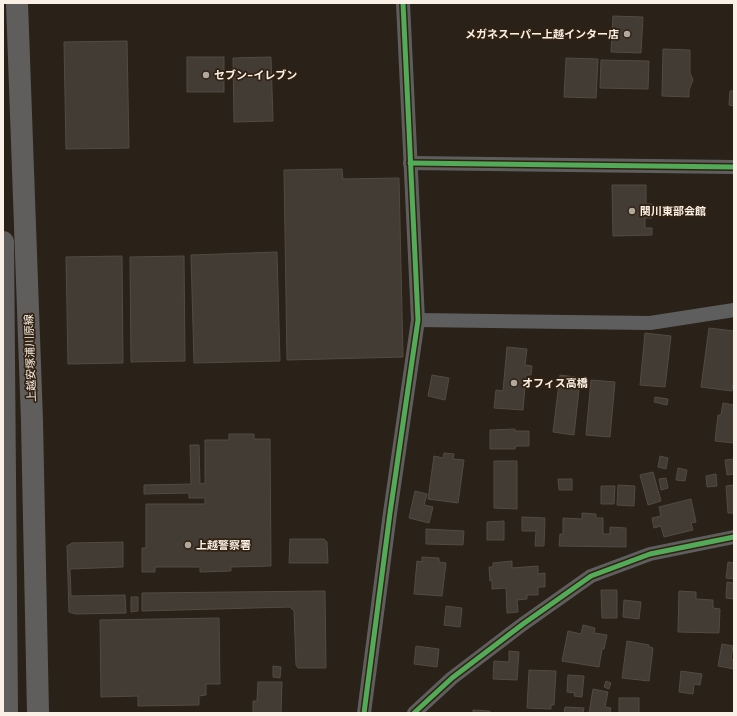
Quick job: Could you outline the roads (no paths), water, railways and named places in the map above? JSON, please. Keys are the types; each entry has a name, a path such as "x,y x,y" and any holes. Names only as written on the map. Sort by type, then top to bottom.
{"main road":[{"name":"上越安塚浦川原線","path":"18,3 32,421 38,713"},
{"path":"3,242 6,708"}],"street":[{"path":"364,713 390,512 418,320 403,3"},
{"path":"410,163 734,167"},
{"path":"418,320 650,323 734,310"},
{"path":"414,713 452,678 523,624 591,576 650,554 734,537"}],"place":[{"name":"メガネスーパー上越インター店","path":"627,34"},
{"name":"セブン-イレブン","path":"206,75"},
{"name":"関川東部会館","path":"632,211"},
{"name":"オフィス高橋","path":"514,383"},
{"name":"上越警察署","path":"188,545"}]}
